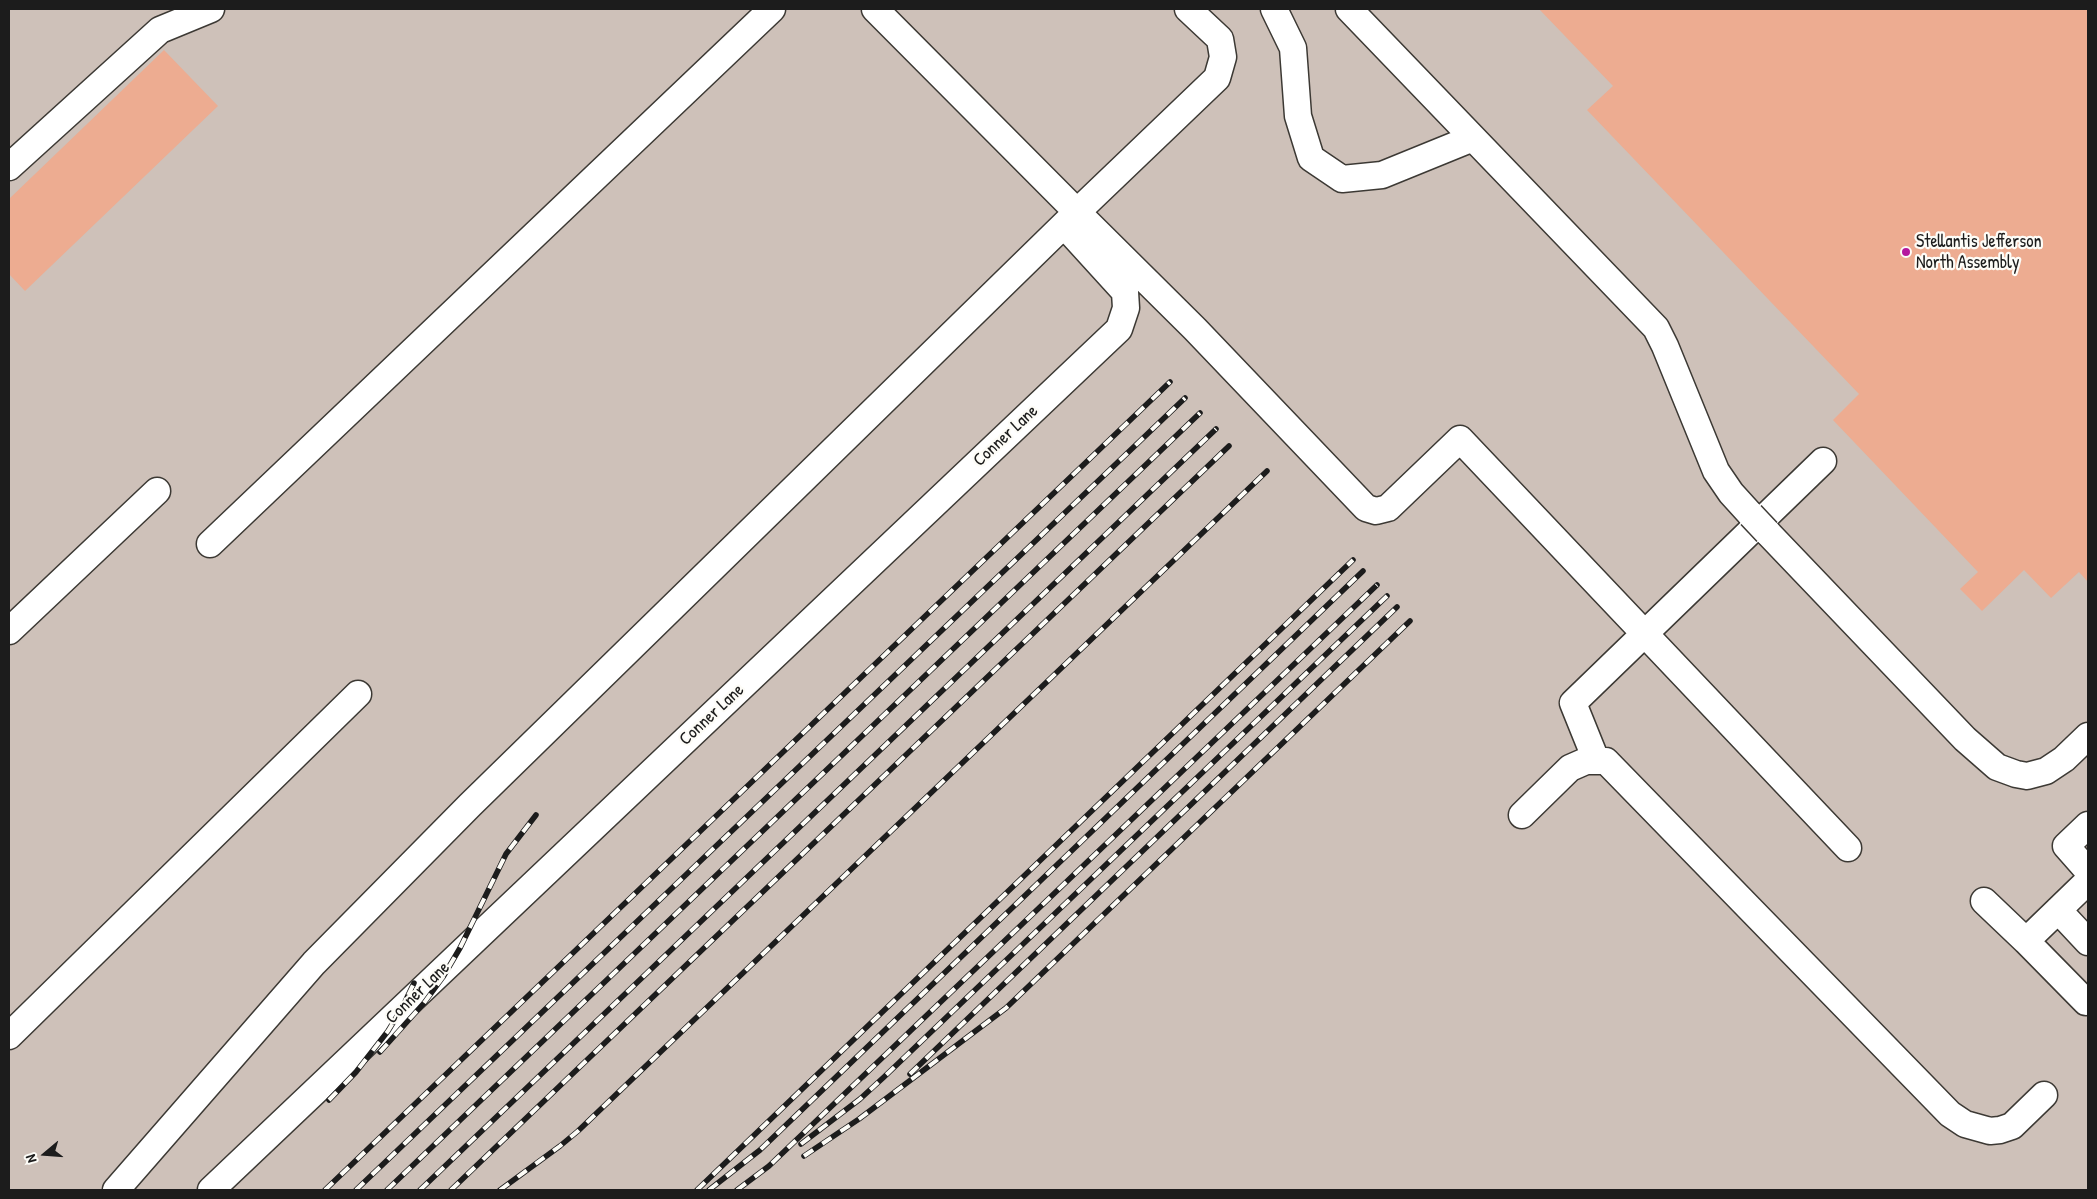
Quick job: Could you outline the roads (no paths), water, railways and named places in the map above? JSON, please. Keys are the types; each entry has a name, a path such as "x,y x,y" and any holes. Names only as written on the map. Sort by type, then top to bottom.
{"street":[{"path":"9,167 160,30 211,9"},
{"path":"210,544 772,9"},
{"path":"875,9 1071,218 1195,329 1366,508 1376,511 1388,508 1460,439 1848,848"},
{"path":"116,1190 320,956 470,805 1217,78 1223,57 1220,39 1188,9"},
{"path":"1274,9 1294,48 1298,116 1312,158 1342,179 1382,175 1473,138"},
{"path":"1349,9 1656,328 1666,346 1716,471 1732,493 1759,524 1965,739 1997,767 2027,776 2055,767 2088,736"},
{"name":"Conner Lane","path":"211,1190 1120,329 1126,308 1125,292 1071,218"},
{"path":"1596,760 1573,703 1823,461"},
{"path":"9,631 157,491"},
{"path":"9,1036 358,694"},
{"path":"1522,815 1570,768 1586,761 1606,761 1950,1114 1972,1126 2000,1130 2012,1126 2044,1095"},
{"path":"2088,826 2066,846 2088,871"},
{"path":"2026,941 2088,880"},
{"path":"1984,901 2086,1002 2088,1000"},
{"path":"2058,910 2088,942"}],"railway":[{"path":"325,1190 1170,382"},
{"path":"356,1190 1185,398"},
{"path":"387,1190 1200,413"},
{"path":"420,1190 1216,429"},
{"path":"451,1190 1229,446"},
{"path":"500,1190 578,1131 1267,471"},
{"path":"697,1190 1353,560"},
{"path":"709,1190 760,1150 1363,571"},
{"path":"737,1190 769,1166 1377,585"},
{"path":"801,1144 860,1099 884,1077 1387,596"},
{"path":"910,1074 1397,607"},
{"path":"804,1156 859,1119 1006,1008 1410,621"},
{"path":"380,1052 424,1003 443,977 460,948 506,854 536,815"},
{"path":"329,1100 356,1072 388,1031 414,983"}],"place":[{"name":"Stellantis Jefferson North Assembly","path":"1906,252"}]}
